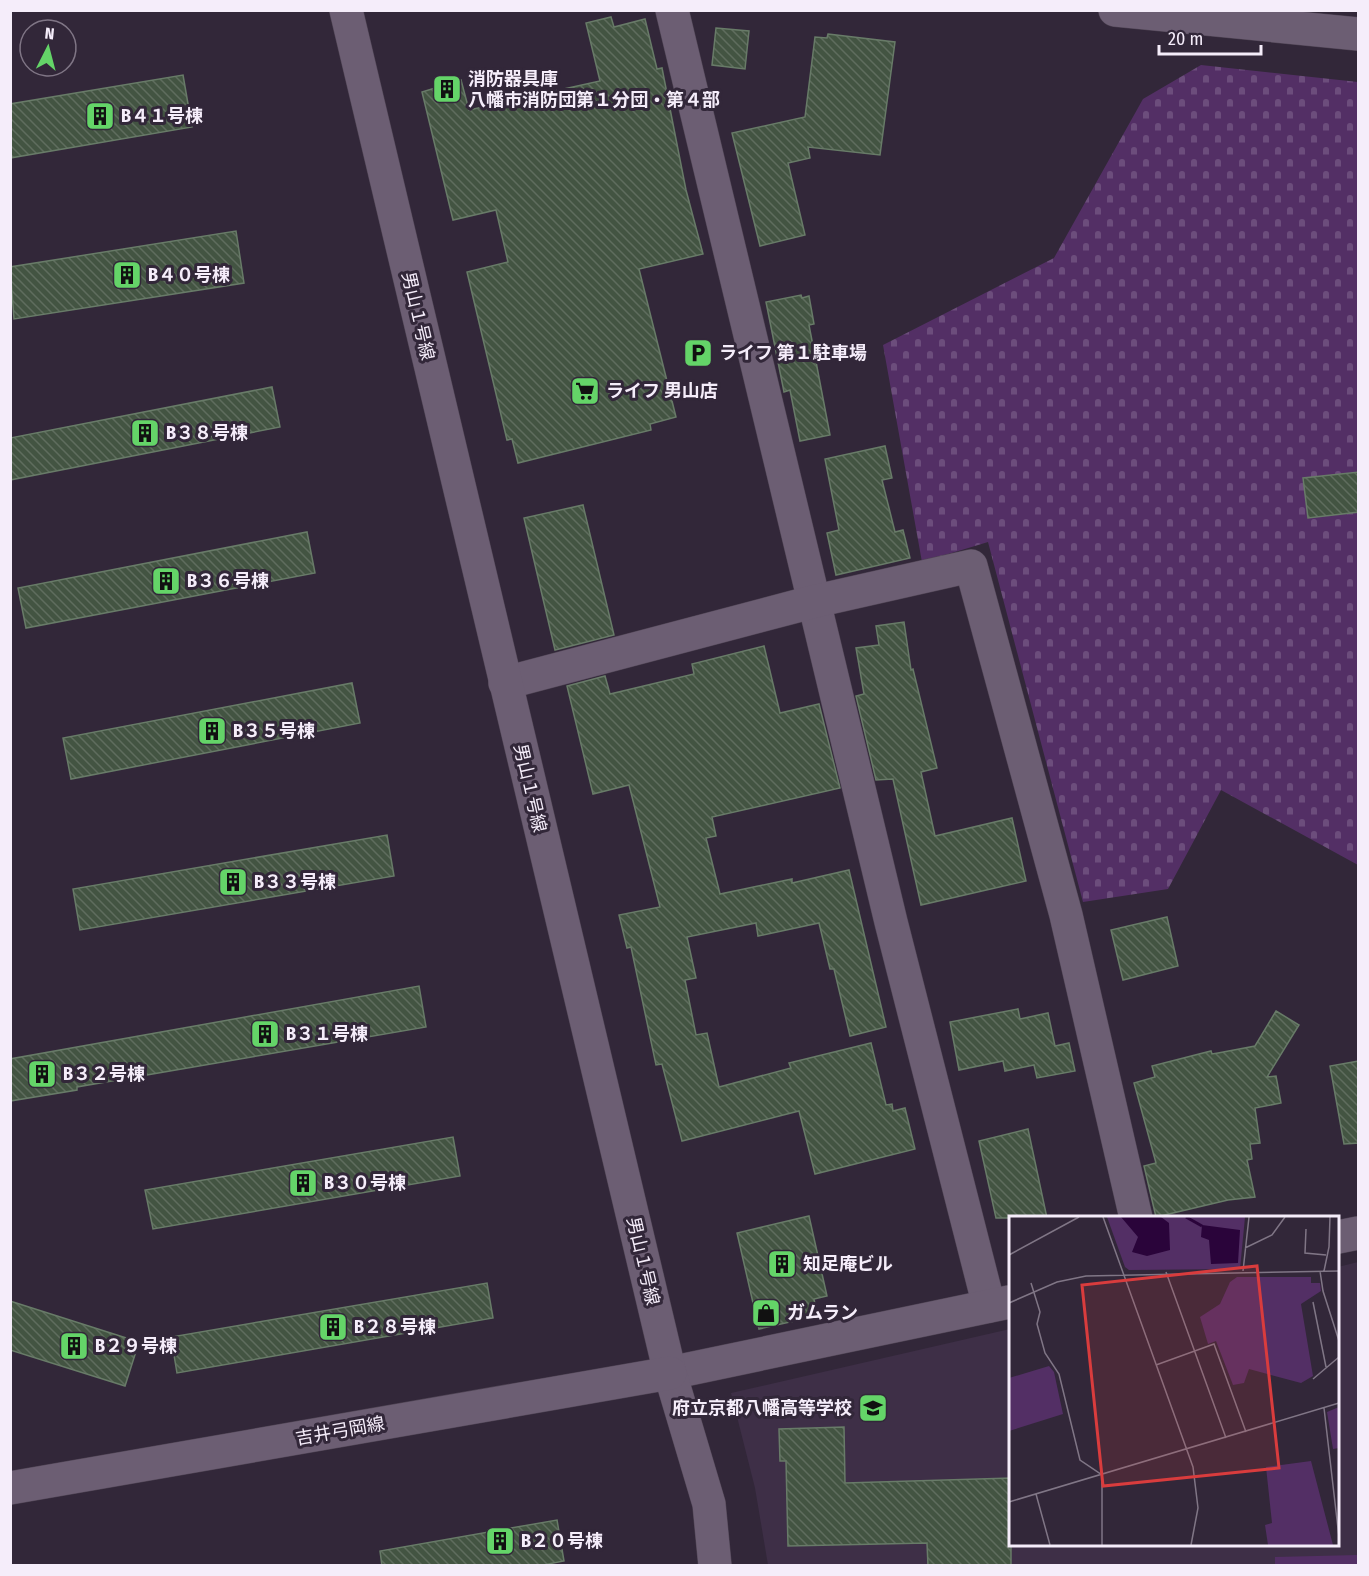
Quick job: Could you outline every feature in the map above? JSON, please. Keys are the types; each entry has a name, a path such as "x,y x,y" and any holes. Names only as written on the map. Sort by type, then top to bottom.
{"street":[{"name":"男山１号線","path":"346,10 670,1373 708,1503 715,1566"},
{"path":"672,10 816,601 891,922 1000,1304"},
{"path":"1115,10 1256,17 1359,34"},
{"path":"505,683 816,601 971,566 1066,915 1136,1216"},
{"path":"1339,1237 1359,1233"},
{"name":"吉井弓岡線","path":"10,1488 670,1373 1000,1304"}],"shaded area":[{"name":"府立京都八幡高等学校","path":"1358,1262 1358,1565 768,1565 755,1488 731,1393 1009,1329 1009,1546 1339,1546 1339,1267"}],"green space":[{"path":"1201,65 1358,82 1358,865 1221,790 1168,889 1083,902 988,542 922,562 883,345 1054,258 1143,99"},
{"path":"1358,1555 1358,1565 1275,1565 1275,1557"}],"building":[{"path":"611,17 614,27 645,19 657,69 662,68 686,190 703,254 639,269 676,417 650,424 651,430 518,463 512,439 507,440 467,272 508,262 496,210 453,220 422,92 461,80 469,110 600,81 586,23"},
{"path":"716,28 749,31 745,69 712,65"},
{"path":"828,34 895,42 880,155 808,147 810,158 788,163 805,235 760,246 732,133 805,117 815,37 827,38"},
{"name":"B４１号棟","path":"183,75 192,127 10,158 10,104"},
{"name":"B４０号棟","path":"236,231 244,283 14,319 10,267"},
{"path":"801,295 802,298 809,296 814,324 809,325 830,435 800,441 790,390 784,392 766,302"},
{"name":"B３８号棟","path":"272,387 280,427 10,480 10,438"},
{"path":"885,446 892,478 882,480 895,532 903,530 910,558 836,575 827,533 839,530 825,459"},
{"path":"1359,472 1359,512 1308,518 1303,478"},
{"path":"583,505 614,635 555,650 524,518"},
{"name":"B３６号棟","path":"307,532 315,573 26,628 18,588"},
{"path":"904,622 911,670 913,669 937,768 921,772 935,836 1012,818 1026,881 921,905 893,779 876,780 856,696 864,694 856,648 879,645 876,626"},
{"path":"764,646 780,713 819,704 840,788 712,817 716,836 706,838 720,894 792,879 792,883 849,870 886,1027 850,1036 834,969 830,969 819,923 758,936 756,923 687,937 696,978 685,980 696,1035 707,1033 719,1087 791,1068 789,1063 871,1043 886,1105 892,1104 893,1111 905,1108 915,1149 815,1174 799,1111 682,1141 662,1064 656,1065 631,947 627,948 619,915 660,907 629,785 593,794 567,686 605,676 610,694 694,674 692,664"},
{"name":"B３５号棟","path":"352,683 360,723 71,779 63,738"},
{"name":"B３３号棟","path":"387,835 394,876 80,930 73,889"},
{"path":"1167,917 1178,966 1123,980 1111,930"},
{"name":"B３１号棟","path":"419,986 426,1027 77,1087 77,1090 10,1101 10,1059"},
{"path":"1018,1009 1020,1019 1048,1013 1055,1046 1069,1043 1075,1071 1037,1078 1034,1065 1005,1071 1003,1061 959,1070 950,1022"},
{"path":"1276,1011 1299,1025 1267,1077 1276,1076 1281,1103 1255,1108 1260,1143 1250,1144 1252,1159 1247,1160 1255,1197 1228,1200 1156,1216 1144,1166 1156,1163 1134,1083 1155,1077 1152,1066 1211,1051 1212,1054 1255,1046"},
{"path":"1359,1061 1359,1143 1344,1144 1330,1066"},
{"path":"1028,1129 1047,1216 996,1218 979,1141"},
{"name":"B３０号棟","path":"453,1137 460,1176 153,1229 145,1190"},
{"name":"知足庵ビル","path":"809,1216 827,1296 814,1299 817,1316 759,1329 737,1233"},
{"name":"B２８号棟","path":"487,1283 493,1318 177,1373 171,1337"},
{"name":"B２９号棟","path":"10,1301 139,1342 125,1386 10,1350"},
{"path":"844,1427 845,1483 1009,1478 1011,1566 928,1566 927,1543 788,1546 786,1461 780,1461 779,1429"},
{"name":"B２０号棟","path":"557,1520 564,1561 538,1566 382,1566 380,1551"}],"place":[{"name":"消防器具庫 八幡市消防団第１分団・第４部","path":"447,89"},
{"name":"B４１号棟","path":"100,116"},
{"name":"B４０号棟","path":"127,275"},
{"name":"ライフ 第１駐車場","path":"698,353"},
{"name":"ライフ 男山店","path":"585,391"},
{"name":"B３８号棟","path":"145,433"},
{"name":"B３６号棟","path":"166,581"},
{"name":"B３５号棟","path":"212,731"},
{"name":"B３３号棟","path":"233,882"},
{"name":"B３１号棟","path":"265,1034"},
{"name":"B３２号棟","path":"42,1074"},
{"name":"B３０号棟","path":"303,1183"},
{"name":"知足庵ビル","path":"782,1264"},
{"name":"ガムラン","path":"766,1313"},
{"name":"B２８号棟","path":"333,1327"},
{"name":"B２９号棟","path":"74,1346"},
{"name":"府立京都八幡高等学校","path":"873,1408"},
{"name":"B２０号棟","path":"500,1541"}]}
